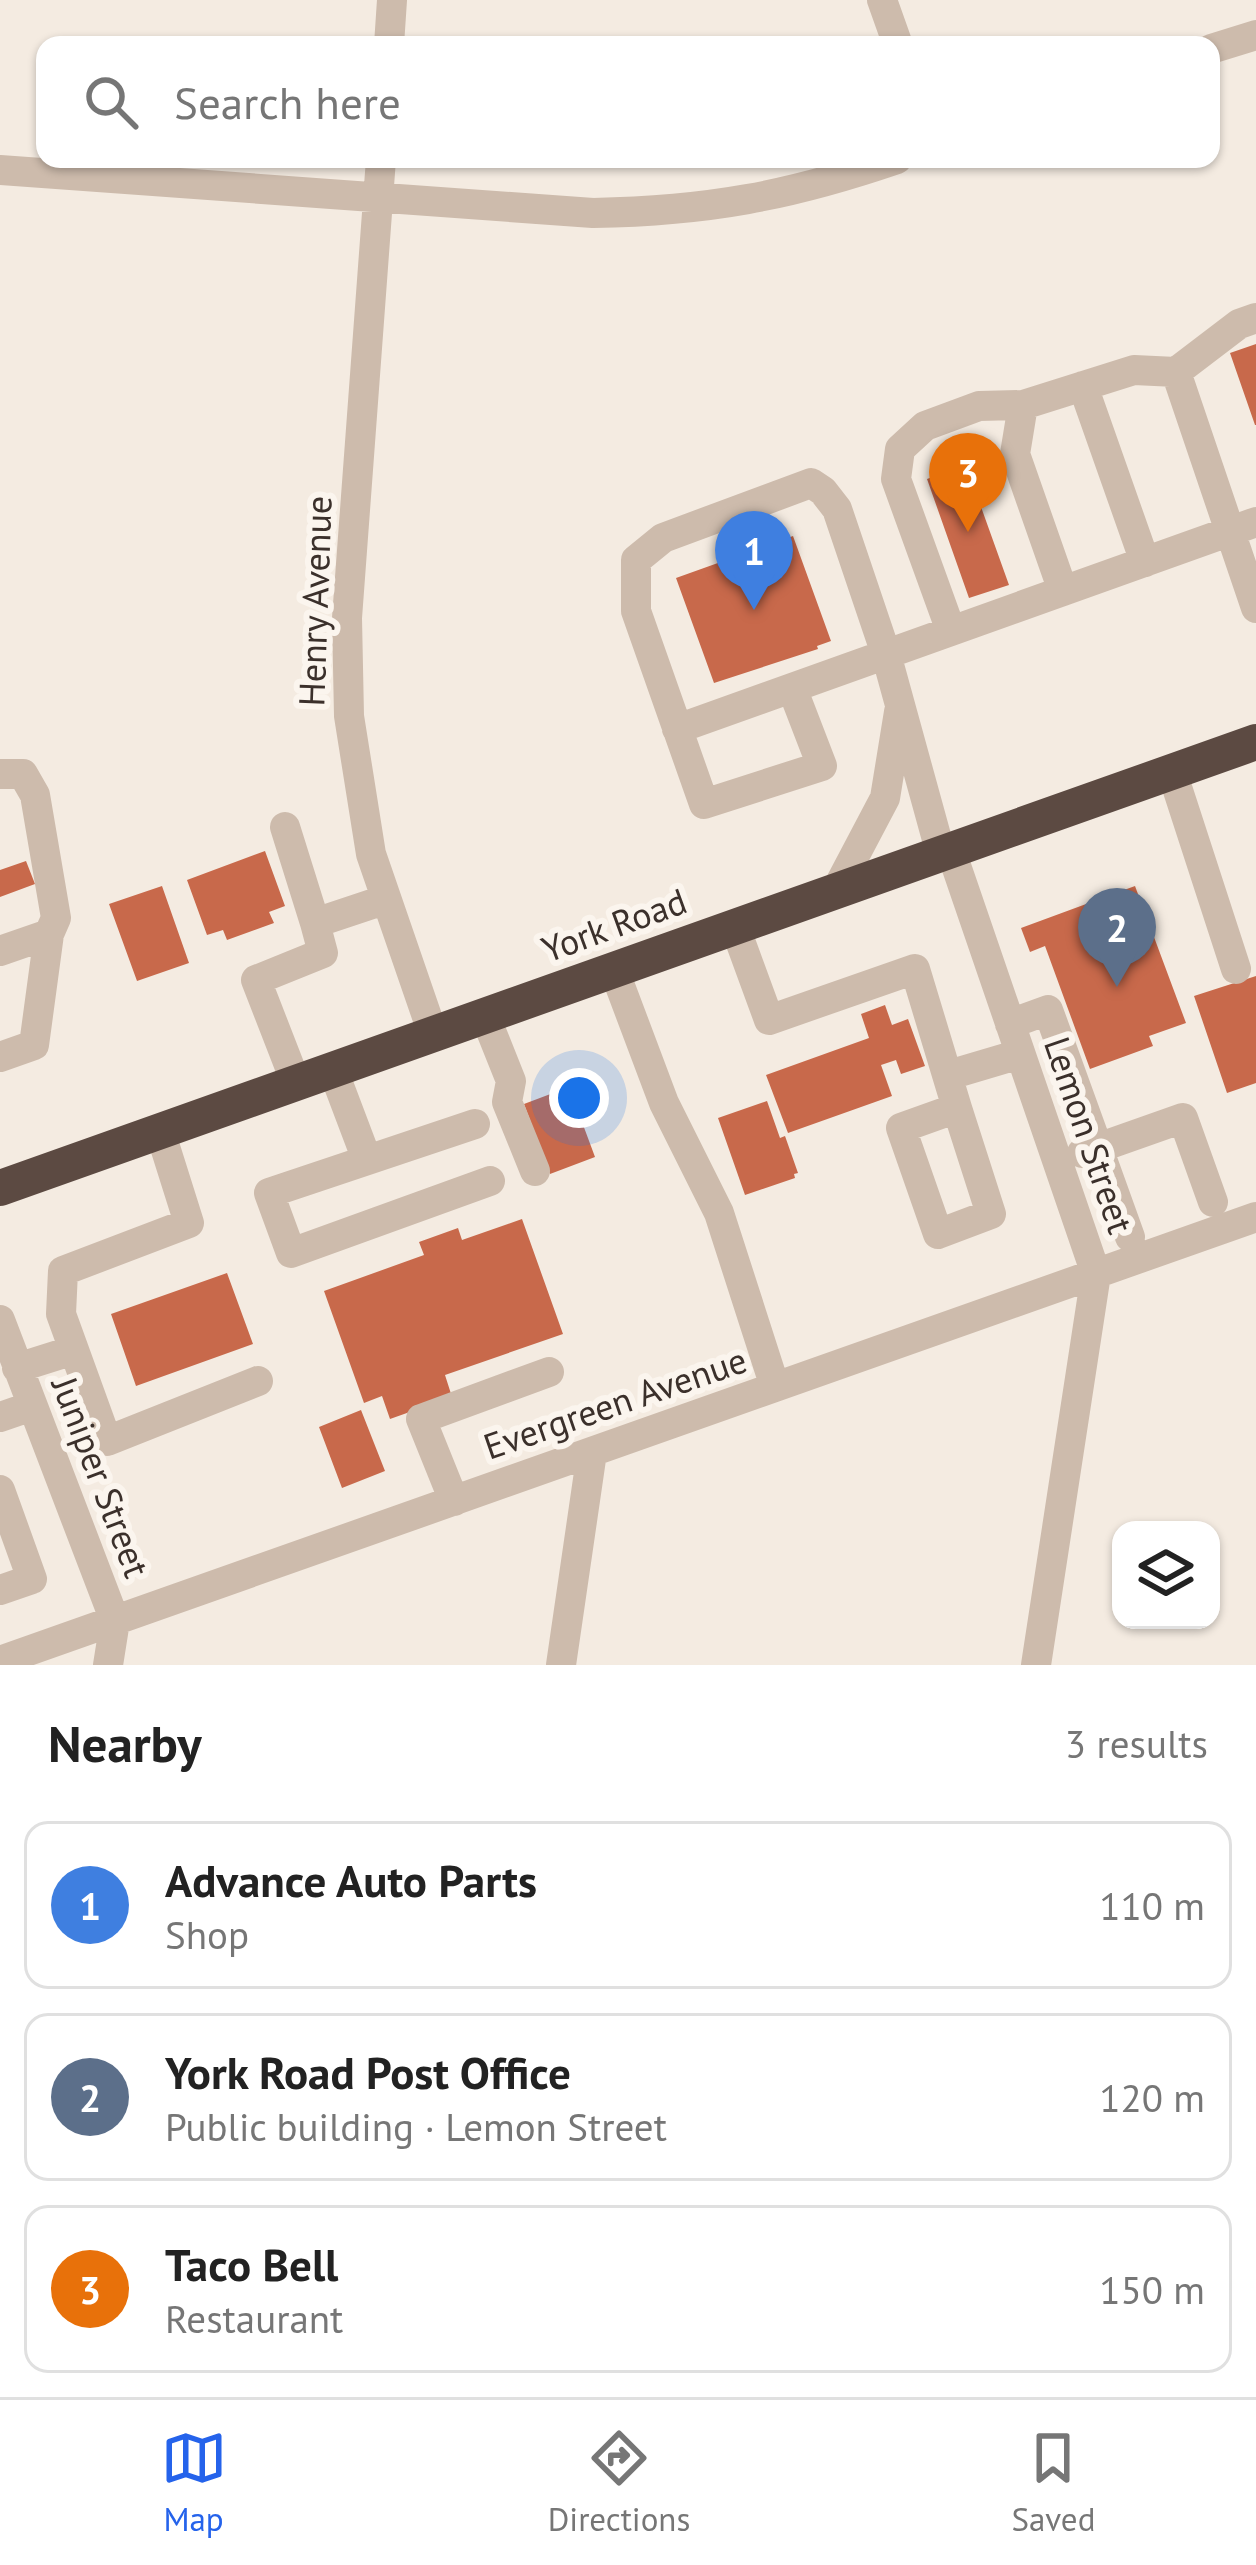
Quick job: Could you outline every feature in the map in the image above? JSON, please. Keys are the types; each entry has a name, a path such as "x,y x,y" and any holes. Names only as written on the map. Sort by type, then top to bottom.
{"highway":[{"name":"York Road","path":"0,1188 1256,742"}],"street":[{"path":"390,36 392,0"},
{"path":"882,0 895,36"},
{"path":"1220,46 1256,35"},
{"name":"Henry Avenue","path":"381,168 346,667 361,809 385,900 433,1034"},
{"path":"0,170 593,213 668,212 770,197 867,168"},
{"path":"951,631 896,479 900,449 915,431 979,406 1023,405 1134,370 1176,372 1239,324 1256,318"},
{"path":"1176,372 1243,527 1256,608"},
{"path":"1083,386 1145,562"},
{"path":"1023,405 1015,454 1063,591"},
{"name":"Lemon Street","path":"677,729 636,611 636,560 663,538 811,483 837,509 946,853 1096,1274 1036,1665"},
{"path":"792,688 823,766 704,804 677,729 1243,527"},
{"path":"836,891 885,798 900,706"},
{"path":"1172,772 1236,969"},
{"path":"0,774 22,774 35,795 56,918 49,934 34,1046 0,1057"},
{"path":"284,827 323,953 244,984 296,1083"},
{"path":"315,922 385,900"},
{"path":"735,927 769,1020 915,969 957,1108"},
{"path":"0,951 49,934"},
{"path":"614,970 664,1103 719,1213 776,1387"},
{"path":"1010,1024 1048,1010 1130,1238"},
{"path":"485,1016 511,1081 507,1102 535,1172"},
{"path":"949,1075 1020,1054"},
{"path":"333,1070 367,1160"},
{"path":"1057,1161 1183,1118 1213,1202"},
{"path":"475,1124 269,1193 291,1253 490,1180"},
{"path":"160,1131 189,1223 63,1271 62,1314 107,1441 258,1381"},
{"name":"Evergreen Avenue","path":"0,1661 1256,1217"},
{"name":"Juniper Street","path":"0,1320 115,1621 108,1665"},
{"path":"17,1368 74,1350"},
{"path":"454,1501 421,1419 549,1372"},
{"path":"0,1417 32,1406"},
{"path":"561,1665 592,1452"},
{"path":"0,1490 32,1579 0,1590"}],"building":[{"path":"1256,344 1256,425 1255,425 1230,353"},
{"path":"966,465 1009,585 969,598 927,479"},
{"path":"793,536 831,641 714,683 676,578"},
{"path":"265,851 285,906 269,912 274,923 227,940 223,930 207,935 187,880"},
{"path":"26,861 35,884 0,897 0,870"},
{"path":"162,886 189,963 137,981 109,904"},
{"path":"1135,886 1186,1023 1149,1036 1153,1046 1090,1069 1045,946 1030,952 1021,928"},
{"path":"1256,976 1256,1083 1227,1093 1194,996"},
{"path":"885,1005 892,1025 908,1019 925,1066 901,1074 896,1060 881,1065 892,1096 788,1133 766,1075 869,1038 861,1014"},
{"path":"569,1087 595,1157 550,1174 524,1104"},
{"path":"767,1101 798,1173 745,1195 718,1118"},
{"path":"522,1219 563,1334 445,1375 452,1397 390,1419 382,1396 364,1403 324,1291 424,1255 419,1242 458,1228 462,1240"},
{"path":"227,1273 253,1344 136,1386 111,1314"},
{"path":"361,1410 385,1471 342,1488 319,1427"}],"place":[{"name":"Taco Bell","path":"968,532"},
{"name":"Advance Auto Parts","path":"754,610"},
{"name":"York Road Post Office","path":"1117,987"}]}
